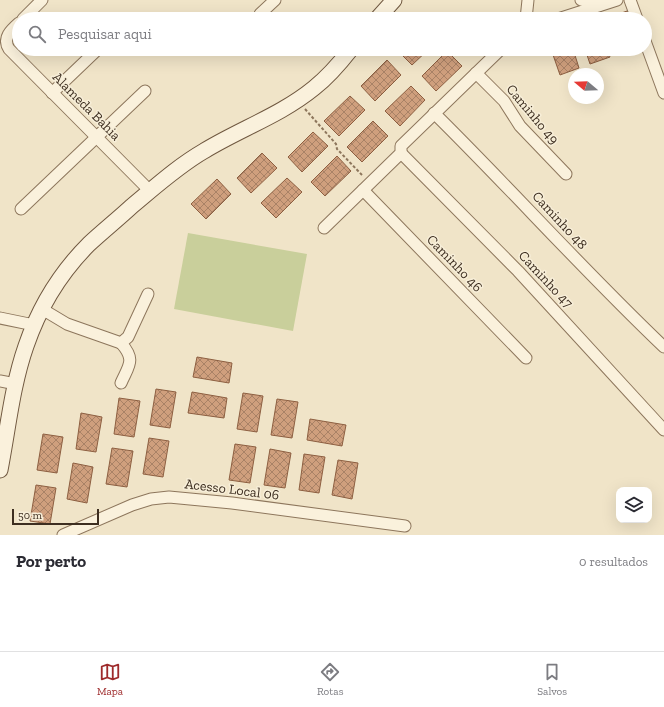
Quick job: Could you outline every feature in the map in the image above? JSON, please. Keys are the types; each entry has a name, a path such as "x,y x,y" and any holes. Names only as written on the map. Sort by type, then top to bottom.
{"main road":[{"path":"382,12 388,2"},
{"path":"0,470 16,384 26,345 42,309 64,275 89,245 182,165 277,112 313,89 345,56"}],"street":[{"path":"30,12 42,0"},
{"path":"262,12 275,0"},
{"path":"527,12 528,0"},
{"path":"581,0 599,2 617,0"},
{"path":"630,0 634,12"},
{"path":"575,12 599,2"},
{"name":"Alameda Bahia","path":"12,30 7,35 6,44 12,52"},
{"name":"Alameda Bahia","path":"16,56 150,191"},
{"path":"52,93 91,56"},
{"path":"324,228 401,153 401,146 494,56"},
{"path":"650,56 664,93"},
{"name":"Caminho 49","path":"476,73 504,100 520,126 566,174"},
{"path":"21,209 145,91"},
{"name":"Caminho 48","path":"434,113 625,310 664,348"},
{"name":"Caminho 47","path":"401,153 518,271 664,430"},
{"name":"Caminho 46","path":"366,186 526,358"},
{"path":"122,343 128,337 148,294"},
{"path":"42,309 67,324 122,343 129,352 130,363 121,383"},
{"path":"0,318 34,325"},
{"path":"0,381 16,384"},
{"name":"Acesso Local 06","path":"63,535 132,505 151,499 169,497 232,503 405,526"}],"path":[{"path":"296,100 336,144 337,149 366,186"}],"green space":[{"path":"188,233 307,254 293,331 174,309"}],"building":[{"path":"403,56 422,56 412,65"},
{"path":"442,56 452,56 462,66 436,91 422,76"},
{"path":"553,56 575,56 579,68 568,68 568,72 560,75"},
{"path":"587,56 610,56 610,57 590,64"},
{"path":"387,60 401,75 375,101 361,86"},
{"path":"411,86 425,100 400,126 385,111"},
{"path":"350,96 365,110 339,136 324,121"},
{"path":"373,121 388,136 362,162 347,147"},
{"path":"313,132 328,146 302,172 288,157"},
{"path":"262,153 277,168 251,193 237,178"},
{"path":"337,156 351,171 325,196 311,182"},
{"path":"287,178 302,192 276,218 261,203"},
{"path":"217,179 231,194 206,219 191,204"},
{"path":"197,357 232,363 229,383 193,377"},
{"path":"156,389 176,392 170,428 150,425"},
{"path":"192,392 227,398 224,418 188,413"},
{"path":"243,393 263,396 257,432 237,429"},
{"path":"119,398 140,401 134,437 114,434"},
{"path":"277,399 298,402 292,438 271,435"},
{"path":"81,413 102,417 96,452 76,449"},
{"path":"310,419 346,425 342,446 307,440"},
{"path":"43,434 63,437 57,473 37,470"},
{"path":"149,438 169,441 163,477 143,474"},
{"path":"235,444 256,447 250,483 229,480"},
{"path":"112,448 133,451 127,487 106,484"},
{"path":"270,449 291,453 285,488 264,485"},
{"path":"304,454 325,457 319,493 299,490"},
{"path":"338,460 358,463 352,499 332,495"},
{"path":"73,463 93,467 87,503 67,499"},
{"path":"36,485 56,488 50,524 30,521"}]}
